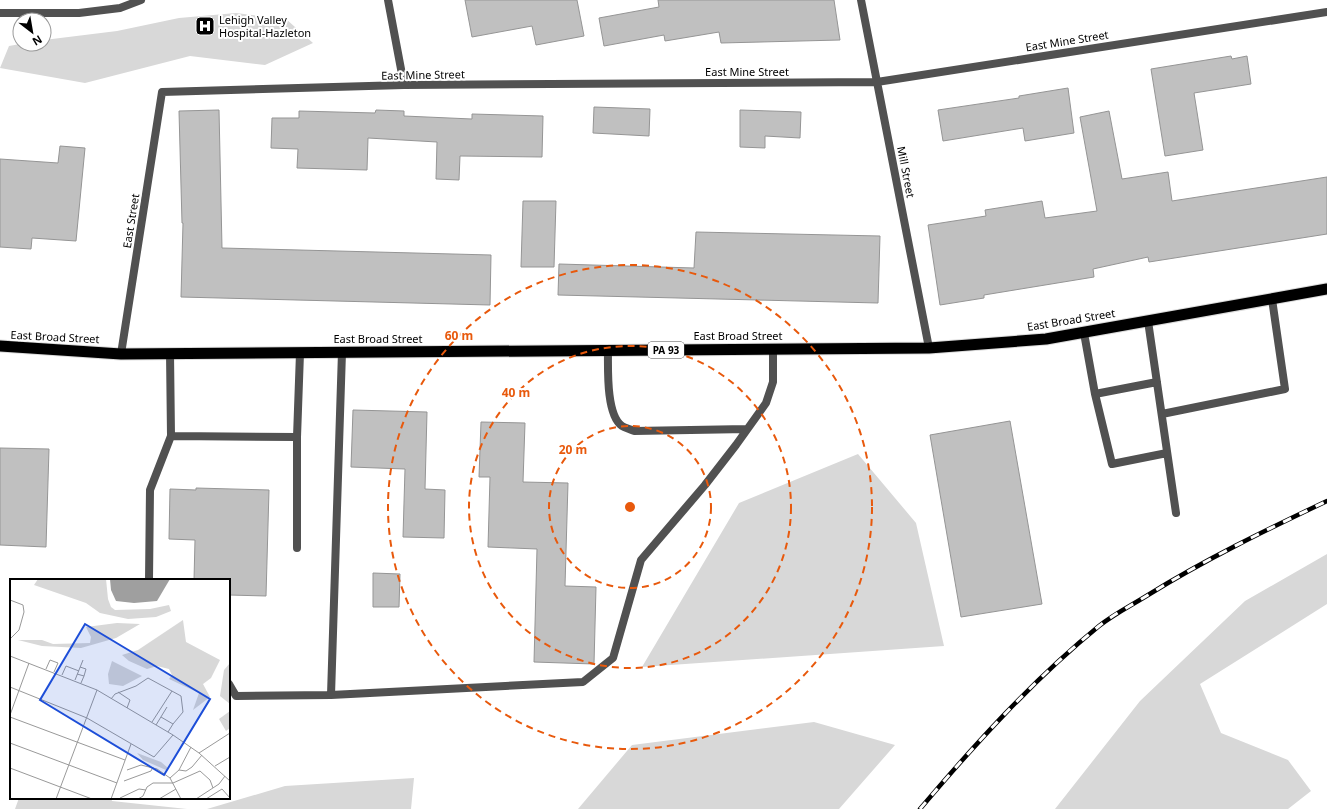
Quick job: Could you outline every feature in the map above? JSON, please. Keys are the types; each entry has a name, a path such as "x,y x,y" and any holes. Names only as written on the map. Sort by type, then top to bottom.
{"highway":[{"name":"East Broad Street","path":"0,346 121,354 929,348 1046,339 1327,289"}],"street":[{"path":"0,13 79,13 141,0"},
{"path":"388,0 404,86"},
{"name":"Mill Street","path":"861,0 929,348"},
{"name":"East Mine Street","path":"162,92 404,86 877,82 1327,12"},
{"name":"East Street","path":"121,354 162,92"},
{"path":"1162,414 1285,389 1272,299"},
{"path":"1148,321 1176,513"},
{"path":"1084,333 1095,394 1112,464 1167,452"},
{"path":"230,686 236,696 331,695 583,682 613,658 640,560 705,485 766,403 773,382 773,349"},
{"path":"608,350 609,399 614,414 621,426 634,431 747,429"},
{"path":"297,548 296,437 300,352"},
{"path":"331,695 342,352"},
{"path":"149,579 150,490 171,436 170,353"},
{"path":"1095,394 1157,382"},
{"path":"171,436 296,437"}],"shaded area":[{"path":"236,13 286,19 313,43 265,65 190,56 85,83 0,68 9,46 12,45 12,52 52,52 52,39 117,31 179,18"},
{"path":"858,454 916,523 944,646 642,667 739,503"},
{"path":"1327,554 1327,604 1200,684 1221,733 1288,760 1311,791 1288,809 1055,809 1140,701 1245,601"},
{"path":"814,722 895,745 839,809 578,809 632,745"},
{"path":"414,778 411,809 207,809 285,786"},
{"path":"19,799 111,799 112,801 187,809 15,809"}],"building":[{"path":"465,0 577,0 584,36 536,45 532,26 472,37"},
{"path":"658,0 834,0 840,40 721,43 719,32 665,41 664,35 604,46 599,18 659,7"},
{"path":"1231,56 1232,59 1247,56 1251,84 1194,93 1203,150 1165,156 1151,69"},
{"path":"1068,88 1074,133 1025,141 1023,128 943,141 938,110 1019,98 1019,96"},
{"path":"594,107 650,109 649,136 593,133"},
{"path":"219,110 222,248 491,255 490,305 181,297 183,223 179,111"},
{"path":"376,110 404,111 404,116 472,119 472,114 543,116 542,157 460,156 459,180 436,179 437,142 368,138 367,170 297,168 298,149 271,148 272,118 299,118 299,111 375,113"},
{"path":"740,110 801,112 800,138 765,136 765,148 740,147"},
{"path":"1109,111 1122,179 1168,172 1172,201 1327,177 1327,234 1149,262 1148,257 1093,269 1094,277 984,295 984,298 940,305 928,225 986,216 985,210 1042,201 1045,218 1097,211 1080,117"},
{"path":"60,146 85,148 76,241 32,238 31,249 0,247 0,159 58,163"},
{"path":"523,201 556,201 554,267 521,267"},
{"path":"696,232 880,236 878,303 558,295 559,264 694,268"},
{"path":"353,410 427,412 425,489 445,490 444,538 403,537 405,469 351,467"},
{"path":"1010,421 1042,604 961,617 930,435"},
{"path":"481,422 525,423 523,482 568,483 565,586 596,587 594,664 534,662 537,549 488,547 490,477 479,477"},
{"path":"0,448 49,449 46,547 0,545"},
{"path":"196,488 269,490 266,596 230,595 230,579 194,579 195,540 169,539 170,489 196,490"},
{"path":"373,573 400,574 399,607 373,607"}],"railway":[{"path":"920,809 1005,713 1051,668 1099,626 1170,582 1214,557 1327,501"}],"place":[{"name":"Lehigh Valley Hospital-Hazleton","path":"205,26"}]}
